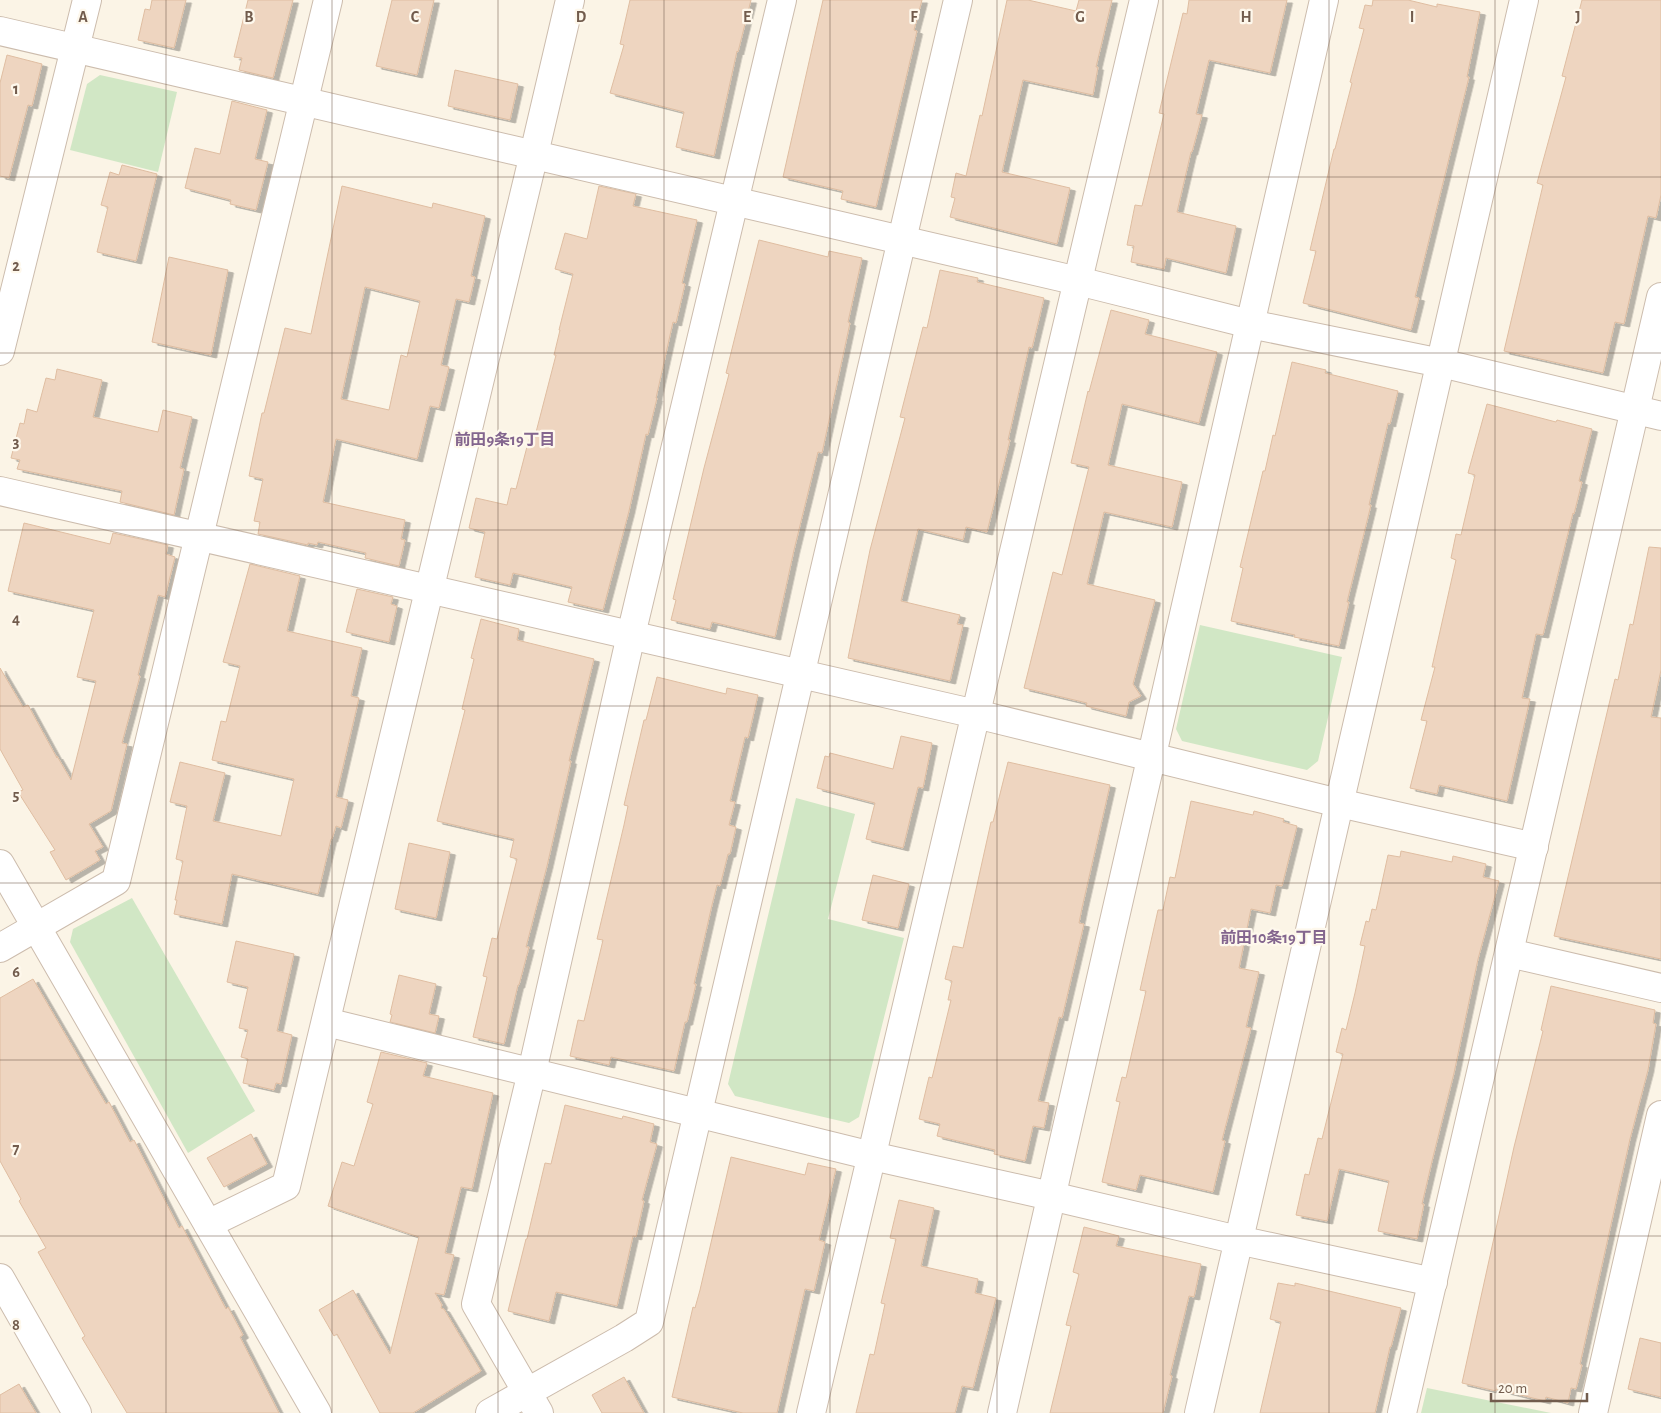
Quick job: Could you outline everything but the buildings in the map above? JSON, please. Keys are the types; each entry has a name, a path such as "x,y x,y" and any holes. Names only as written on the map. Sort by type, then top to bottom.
{"street":[{"path":"0,351 87,0"},
{"path":"0,948 116,881 328,0"},
{"path":"208,1224 286,1186 570,0"},
{"path":"533,1403 476,1304 532,1072 631,635 782,0"},
{"path":"490,1413 533,1403 649,1322 958,0"},
{"path":"811,1413 1144,0"},
{"path":"1002,1413 1324,0"},
{"path":"1199,1413 1524,0"},
{"path":"0,31 1078,280 1250,324 1441,363 1661,416"},
{"path":"1402,1413 1661,297"},
{"path":"0,491 976,714 1339,803 1534,847"},
{"path":"0,864 317,1413"},
{"path":"1509,953 1661,988"},
{"path":"326,1022 872,1156 1238,1240 1433,1282"},
{"path":"1593,1413 1661,1115"},
{"path":"0,1278 77,1413"}],"green space":[{"path":"100,75 177,92 158,172 70,150 87,84"},
{"path":"1200,625 1342,657 1318,761 1307,770 1182,741 1176,729"},
{"path":"796,798 855,814 828,919 904,938 859,1117 849,1123 735,1096 728,1084"},
{"path":"132,898 255,1111 188,1153 70,942 73,929"},
{"path":"1427,1388 1551,1413 1421,1413"}],"district":[{"name":"前田9条19丁目","path":"505,440"},
{"name":"前田10条19丁目","path":"1274,938"}]}
